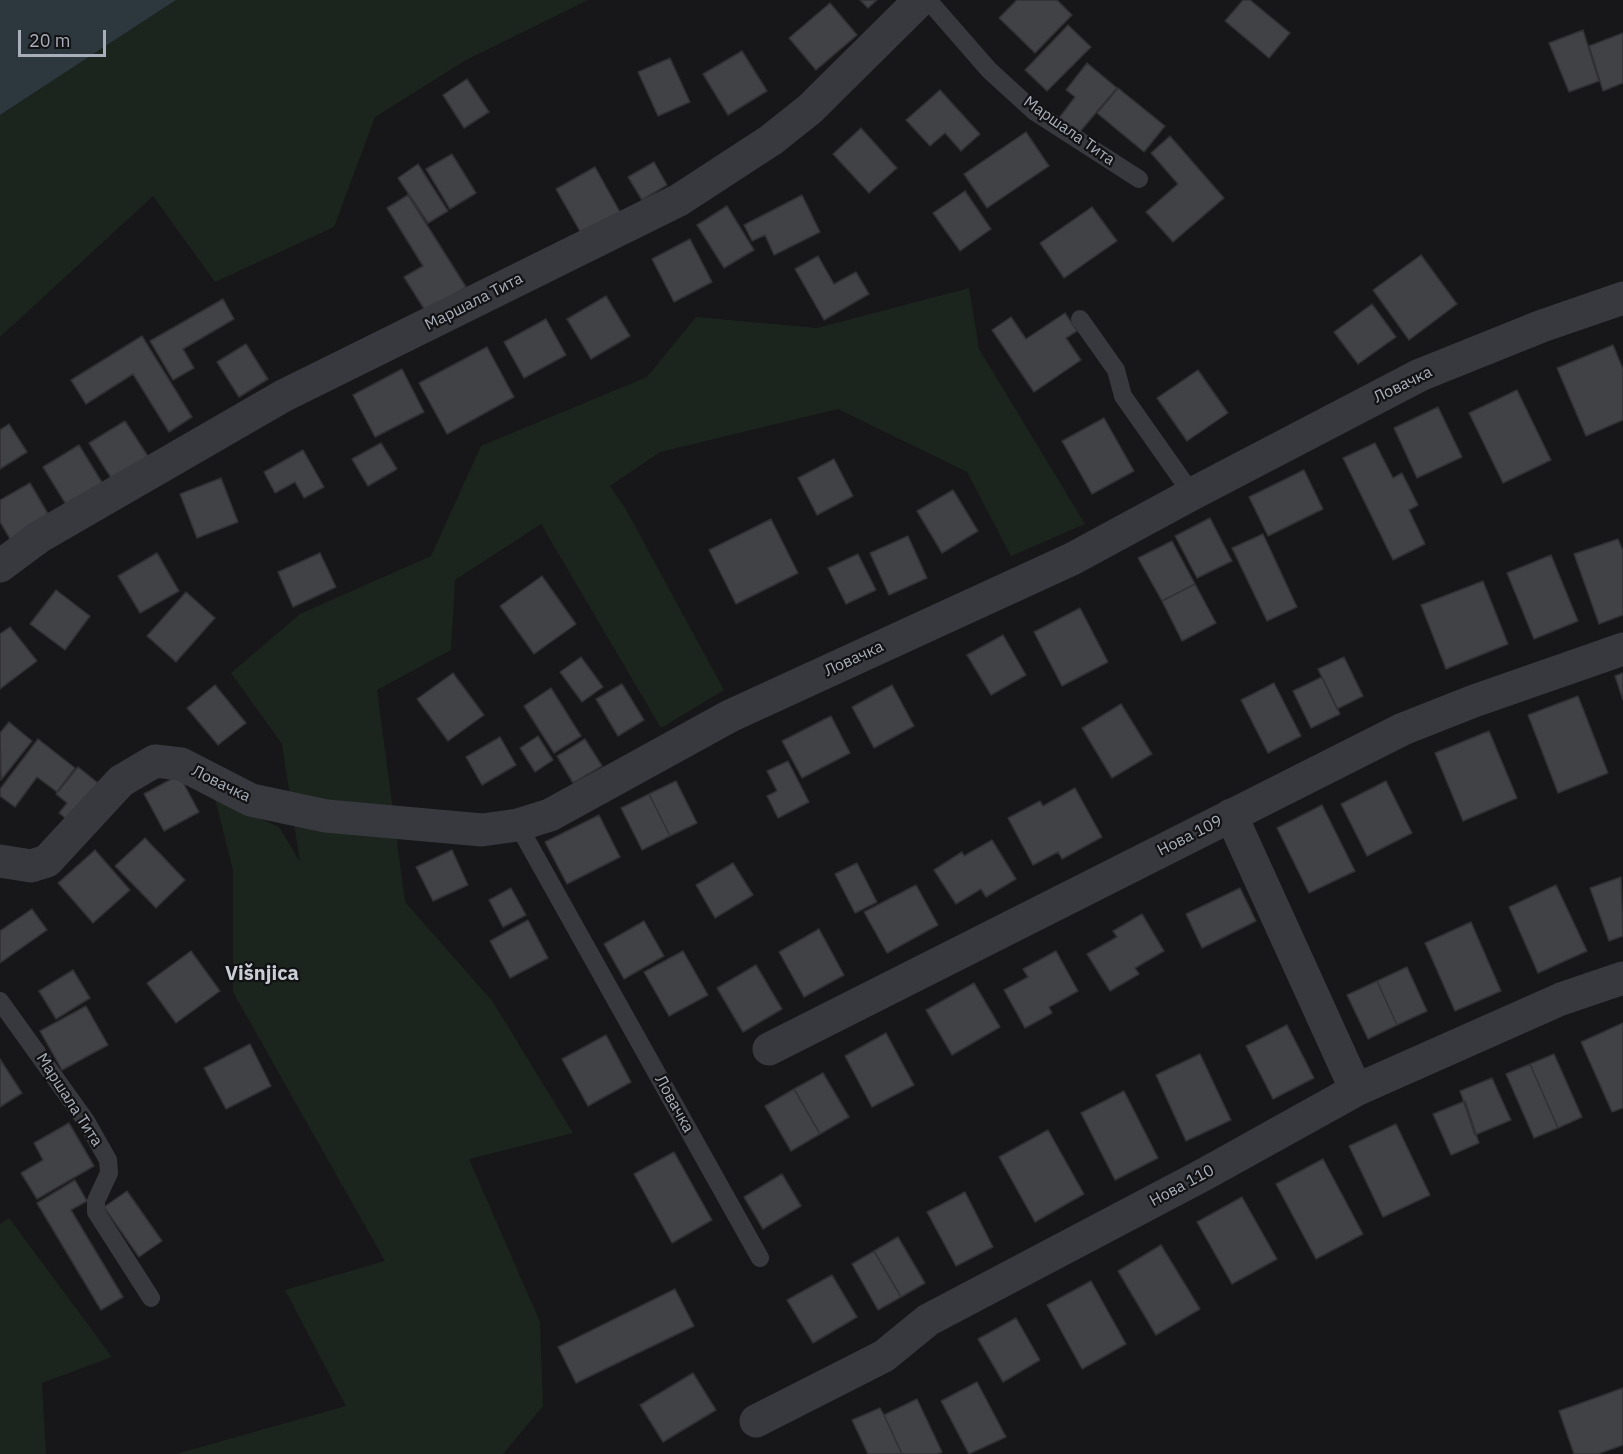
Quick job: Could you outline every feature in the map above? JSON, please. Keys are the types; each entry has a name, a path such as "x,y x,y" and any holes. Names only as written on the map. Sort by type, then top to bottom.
{"street":[{"name":"Маршала Тита","path":"0,566 39,537 283,396 698,189 771,140 810,109 920,0"},
{"name":"Ловачка","path":"0,861 31,866 47,861 121,781 155,761 181,764 251,800 327,816 482,830 518,825 550,815 730,716 1072,560 1192,494 1420,375 1542,326 1623,298"},
{"name":"Нова 109","path":"769,1049 1403,729 1474,701 1623,649"},
{"path":"1231,815 1356,1090"},
{"name":"Нова 110","path":"756,1421 884,1356 928,1320 1203,1175 1356,1090 1562,999 1623,978"}],"lane":[{"name":"Маршала Тита","path":"928,0 989,70 1035,112 1140,179"},
{"path":"1080,319 1116,370 1123,396 1192,494"},
{"name":"Ловачка","path":"518,825 760,1258"},
{"name":"Маршала Тита","path":"0,1000 86,1121 108,1160 109,1173 96,1201 96,1212 151,1298"}],"shaded area":[{"path":"0,0 176,0 0,115"},
{"path":"176,0 588,0 466,60 375,117 334,227 215,282 153,196 0,337 0,115"},
{"path":"969,288 979,349 1085,524 1011,556 967,472 838,409 660,452 610,486 625,508 724,690 661,728 541,524 455,580 451,650 377,690 405,902 493,1002 573,1133 469,1159 540,1322 543,1406 503,1454 176,1454 346,1406 285,1290 385,1261 233,992 233,870 215,799 279,827 300,862 282,744 231,673 300,614 431,556 481,446 647,377 696,317 817,328"},
{"path":"9,1218 112,1357 42,1383 46,1454 0,1454 0,1224"}],"building":[{"path":"860,0 877,0 868,8"},
{"path":"1017,0 1057,0 1072,15 1035,53 999,18"},
{"path":"1243,0 1250,0 1290,33 1269,58 1225,21"},
{"path":"830,3 857,35 816,70 789,38"},
{"path":"1068,25 1091,47 1047,91 1025,70"},
{"path":"1583,30 1599,81 1569,92 1549,43"},
{"path":"1623,33 1623,83 1603,91 1589,46"},
{"path":"742,51 767,91 728,115 703,74"},
{"path":"670,58 690,102 658,116 638,72"},
{"path":"1087,63 1117,88 1078,134 1059,118 1075,97 1066,90"},
{"path":"467,79 489,112 464,128 443,95"},
{"path":"1118,88 1165,126 1144,152 1097,113"},
{"path":"940,90 980,134 961,151 945,133 930,146 906,120"},
{"path":"861,128 897,168 869,193 833,154"},
{"path":"1026,132 1049,166 987,208 964,174"},
{"path":"1170,136 1224,198 1173,242 1146,212 1178,184 1151,153"},
{"path":"452,154 476,193 450,209 426,169"},
{"path":"654,162 667,185 642,200 628,177"},
{"path":"418,164 448,211 428,223 398,178"},
{"path":"595,167 620,212 581,233 556,189"},
{"path":"965,191 991,229 960,251 933,213"},
{"path":"408,195 466,287 426,312 404,277 423,266 387,208"},
{"path":"802,195 820,232 774,255 765,235 752,241 744,225"},
{"path":"727,206 754,250 724,268 697,225"},
{"path":"1092,207 1117,241 1064,278 1040,243"},
{"path":"690,239 712,282 674,302 652,259"},
{"path":"1421,255 1457,304 1409,340 1373,290"},
{"path":"818,256 834,284 856,272 869,294 824,320 795,269"},
{"path":"606,296 630,336 591,359 567,319"},
{"path":"223,299 234,319 183,349 194,368 173,380 150,341"},
{"path":"1372,304 1396,337 1358,364 1334,332"},
{"path":"1065,313 1077,331 1066,338 1081,360 1034,392 992,330 1011,317 1026,339"},
{"path":"546,319 566,355 524,378 504,342"},
{"path":"142,336 192,417 169,432 133,374 86,404 71,380"},
{"path":"246,344 268,379 239,397 217,362"},
{"path":"1613,345 1623,369 1623,420 1586,436 1557,368"},
{"path":"487,347 514,397 447,434 419,383"},
{"path":"402,369 424,412 375,437 353,395"},
{"path":"1198,370 1228,413 1187,441 1157,398"},
{"path":"1517,390 1551,460 1503,483 1469,413"},
{"path":"1438,407 1462,457 1417,478 1394,428"},
{"path":"1104,418 1134,471 1092,494 1062,441"},
{"path":"125,421 151,461 115,484 89,443"},
{"path":"9,424 27,452 0,469 0,430"},
{"path":"381,443 397,469 368,486 352,459"},
{"path":"1375,443 1393,478 1402,473 1418,505 1409,510 1425,544 1393,560 1343,458"},
{"path":"79,445 103,484 67,506 43,467"},
{"path":"303,450 324,487 304,498 295,482 275,493 264,472"},
{"path":"834,459 853,496 817,515 798,478"},
{"path":"1304,470 1323,509 1268,536 1249,497"},
{"path":"221,478 238,522 197,538 180,494"},
{"path":"30,483 51,519 12,542 0,522 0,500"},
{"path":"953,490 978,531 942,553 917,511"},
{"path":"1210,518 1232,561 1197,578 1175,536"},
{"path":"771,519 798,573 736,604 709,550"},
{"path":"1263,534 1297,607 1267,621 1232,548"},
{"path":"908,536 927,578 889,595 870,553"},
{"path":"1618,539 1623,551 1623,615 1599,624 1574,554"},
{"path":"1172,541 1195,584 1162,601 1138,558"},
{"path":"157,553 179,591 140,613 118,576"},
{"path":"320,553 336,587 293,607 278,572"},
{"path":"858,554 876,590 846,604 828,568"},
{"path":"1551,555 1578,621 1534,639 1507,573"},
{"path":"542,576 576,624 534,654 500,606"},
{"path":"1483,581 1508,644 1446,669 1421,605"},
{"path":"1195,584 1216,623 1182,641 1162,601"},
{"path":"56,590 90,616 65,650 30,624"},
{"path":"186,592 215,618 176,662 147,636"},
{"path":"1080,608 1108,662 1062,686 1034,632"},
{"path":"10,627 37,661 0,689 0,634"},
{"path":"1003,635 1026,675 991,695 967,655"},
{"path":"581,657 603,687 582,702 560,672"},
{"path":"1344,657 1363,696 1337,709 1318,669"},
{"path":"453,673 484,715 448,741 417,699"},
{"path":"1623,673 1623,700 1615,676"},
{"path":"1322,677 1340,714 1311,728 1293,691"},
{"path":"1274,683 1301,736 1268,753 1241,700"},
{"path":"622,684 644,720 618,736 596,699"},
{"path":"215,685 246,723 218,745 187,708"},
{"path":"892,685 914,726 874,748 852,707"},
{"path":"551,688 581,736 554,753 524,706"},
{"path":"1578,696 1608,773 1558,793 1528,715"},
{"path":"1121,704 1152,754 1112,778 1082,728"},
{"path":"831,716 850,753 802,778 782,741"},
{"path":"9,722 32,741 1,780 0,733"},
{"path":"1489,731 1517,798 1463,821 1435,753"},
{"path":"538,736 553,760 535,772 520,748"},
{"path":"500,737 516,765 482,785 466,757"},
{"path":"38,739 75,768 57,792 37,777 15,807 0,796 0,789"},
{"path":"585,739 602,766 573,783 557,756"},
{"path":"788,761 809,802 778,818 767,796 777,791 767,771"},
{"path":"78,767 103,787 73,824 59,813 67,803 56,794"},
{"path":"179,775 199,812 164,831 144,794"},
{"path":"676,781 697,823 670,836 649,794"},
{"path":"1386,781 1412,833 1367,856 1341,804"},
{"path":"1075,788 1102,837 1062,859 1058,852 1033,865 1008,818 1040,801 1043,806"},
{"path":"649,794 670,836 642,850 621,808"},
{"path":"1322,805 1355,871 1309,893 1277,828"},
{"path":"599,815 620,857 567,884 545,842"},
{"path":"145,838 185,880 156,908 115,866"},
{"path":"992,840 1016,879 986,897 981,889 956,904 934,870 962,852 964,856"},
{"path":"95,850 130,890 93,923 58,883"},
{"path":"452,850 468,885 433,901 416,867"},
{"path":"733,863 753,895 715,918 696,885"},
{"path":"857,863 877,902 855,913 835,874"},
{"path":"1621,877 1623,936 1609,941 1590,888"},
{"path":"916,885 938,925 887,953 864,912"},
{"path":"1556,885 1587,951 1538,973 1509,907"},
{"path":"511,888 526,915 503,927 489,900"},
{"path":"1240,888 1256,921 1202,948 1186,914"},
{"path":"32,909 47,930 0,963 0,931"},
{"path":"1142,914 1164,951 1135,968 1139,974 1110,991 1087,954 1117,937 1113,931"},
{"path":"528,920 548,958 510,978 490,941"},
{"path":"644,921 664,956 624,979 604,944"},
{"path":"1471,922 1501,991 1455,1011 1425,943"},
{"path":"819,929 844,975 804,997 779,952"},
{"path":"191,951 220,991 176,1023 147,983"},
{"path":"683,951 708,995 669,1016 644,972"},
{"path":"1056,951 1078,991 1049,1007 1052,1013 1025,1028 1004,990 1028,977 1023,969"},
{"path":"756,965 782,1009 743,1032 717,988"},
{"path":"1407,967 1427,1011 1397,1025 1377,981"},
{"path":"73,970 90,998 56,1019 39,991"},
{"path":"1377,981 1397,1025 1368,1039 1347,995"},
{"path":"974,983 1000,1027 952,1055 926,1010"},
{"path":"86,1006 108,1045 62,1070 40,1031"},
{"path":"1623,1023 1623,1108 1612,1112 1581,1042"},
{"path":"1287,1025 1314,1078 1273,1099 1246,1046"},
{"path":"886,1033 914,1085 872,1107 845,1056"},
{"path":"606,1035 631,1082 588,1106 562,1059"},
{"path":"250,1044 271,1086 226,1109 204,1068"},
{"path":"1200,1054 1231,1120 1186,1141 1156,1075"},
{"path":"1554,1054 1582,1117 1558,1128 1530,1064"},
{"path":"0,1059 22,1093 0,1107"},
{"path":"1530,1064 1558,1128 1534,1138 1506,1074"},
{"path":"823,1073 849,1117 820,1134 794,1089"},
{"path":"1492,1078 1511,1120 1475,1135 1460,1091"},
{"path":"794,1089 820,1134 791,1151 765,1106"},
{"path":"1124,1091 1158,1158 1115,1180 1081,1113"},
{"path":"1465,1101 1479,1143 1451,1155 1433,1114"},
{"path":"69,1123 94,1166 37,1199 21,1173 43,1160 34,1143"},
{"path":"1396,1124 1430,1195 1383,1217 1349,1146"},
{"path":"1048,1130 1084,1194 1035,1222 999,1157"},
{"path":"674,1152 712,1220 672,1243 634,1174"},
{"path":"1323,1159 1363,1234 1316,1259 1276,1184"},
{"path":"782,1174 801,1206 763,1229 744,1197"},
{"path":"75,1180 87,1201 71,1210 123,1297 101,1310 37,1203"},
{"path":"127,1191 162,1241 139,1257 104,1207"},
{"path":"965,1192 993,1247 956,1266 927,1212"},
{"path":"1242,1197 1277,1259 1232,1284 1197,1222"},
{"path":"898,1237 925,1283 901,1297 874,1251"},
{"path":"1161,1245 1200,1309 1156,1335 1118,1271"},
{"path":"874,1251 901,1297 878,1310 852,1264"},
{"path":"832,1275 857,1317 813,1343 787,1300"},
{"path":"1091,1281 1126,1344 1082,1369 1047,1305"},
{"path":"675,1289 694,1326 576,1383 558,1347"},
{"path":"1016,1318 1040,1360 1003,1382 978,1339"},
{"path":"693,1373 716,1410 663,1442 640,1405"},
{"path":"977,1382 1006,1437 969,1454 941,1401"},
{"path":"1623,1388 1623,1445 1598,1454 1574,1454 1559,1411"},
{"path":"917,1399 942,1452 902,1454 884,1415"},
{"path":"880,1408 902,1454 868,1454 852,1420"}],"district":[{"name":"Višnjica","path":"262,974"}]}
